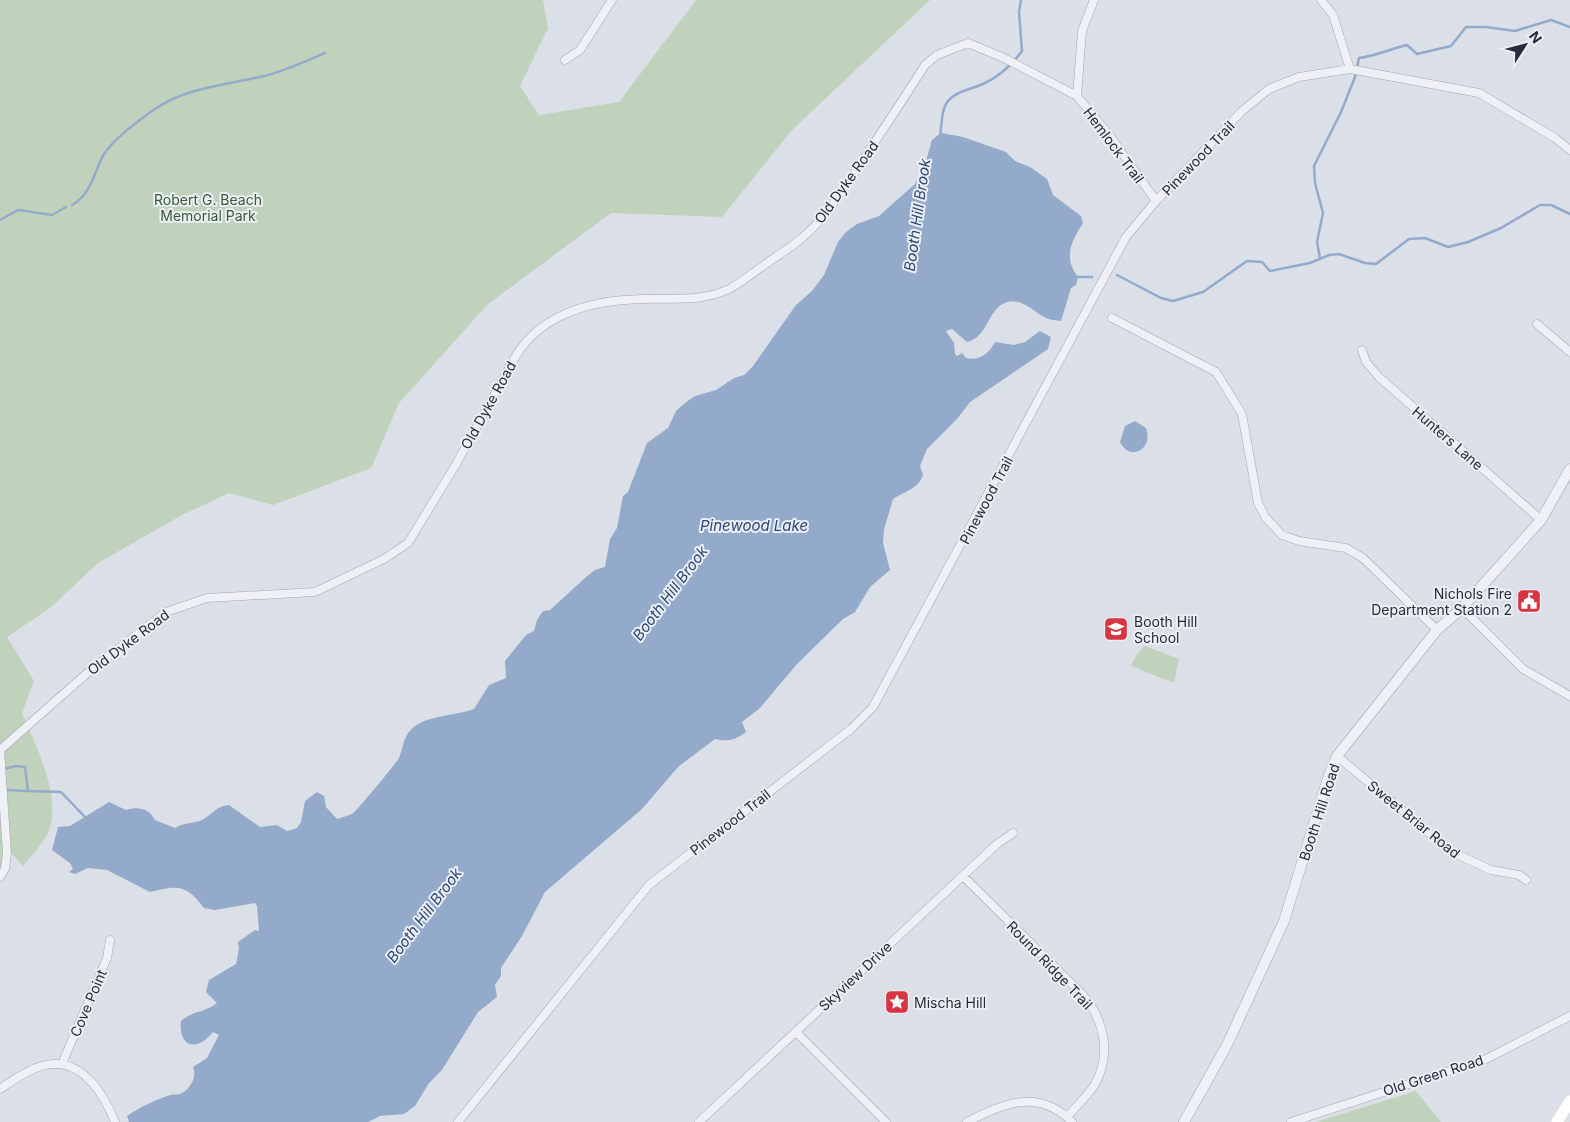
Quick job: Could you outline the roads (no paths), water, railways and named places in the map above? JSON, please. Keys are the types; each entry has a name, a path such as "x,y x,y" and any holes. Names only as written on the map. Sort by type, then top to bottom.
{"main road":[{"path":"1557,1122 1570,1101"}],"street":[{"path":"565,60 580,50 612,0"},
{"name":"Hemlock Trail","path":"1094,0 1082,31 1077,96 1110,136 1156,202"},
{"path":"1321,0 1334,15 1355,69"},
{"name":"Old Dyke Road","path":"0,877 4,869 6,853 0,750 93,668 166,612 207,598 315,592 397,551 413,537 517,354 524,344 540,329 561,316 594,305 641,299 704,297 729,289 803,237 816,224 846,186 926,65 937,55 968,43 1004,58 1077,96"},
{"name":"Pinewood Trail","path":"458,1122 649,885 851,729 873,707 1126,237 1156,202 1242,111 1269,89 1299,77 1355,69 1479,93 1555,138 1570,150"},
{"path":"1112,318 1216,372 1242,414 1258,503 1266,518 1282,535 1299,541 1346,548 1363,558 1438,630"},
{"path":"1536,324 1570,352"},
{"name":"Hunters Lane","path":"1362,350 1366,362 1379,377 1541,520"},
{"name":"Booth Hill Road","path":"1184,1122 1227,1045 1284,921 1328,775 1337,756 1438,630 1462,608 1541,520 1570,469"},
{"path":"1462,608 1523,669 1570,696"},
{"name":"Sweet Briar Road","path":"1337,756 1452,852 1492,870 1519,875 1526,880"},
{"name":"Skyview Drive","path":"699,1122 996,844 1013,833"},
{"name":"Round Ridge Trail","path":"963,876 1082,994 1090,1003 1100,1023 1105,1050 1100,1072 1094,1085 1069,1119"},
{"name":"Cove Point","path":"62,1064 107,958 110,940"},
{"name":"Old Green Road","path":"1291,1122 1486,1059 1570,1016"},
{"path":"796,1032 886,1122"},
{"path":"0,1089 18,1077 42,1067 62,1064 73,1068 97,1087 115,1122"},
{"path":"967,1122 995,1107 1024,1100 1053,1108 1069,1119"}],"water":[{"name":"Pinewood Lake","path":"941,133 963,137 1006,152 1015,161 1030,167 1047,179 1053,195 1081,216 1083,223 1070,250 1073,270 1078,277 1076,285 1071,288 1061,321 1048,319 1028,306 1013,301 1000,305 984,329 974,339 967,342 952,329 946,331 954,343 955,354 957,356 962,353 966,358 971,359 983,356 995,342 1014,345 1025,342 1040,331 1051,337 1048,349 970,402 957,419 927,449 920,466 923,475 921,479 911,489 893,499 884,529 883,543 890,570 870,587 855,612 843,619 797,664 760,708 742,722 746,732 732,740 715,739 678,767 642,809 545,892 522,936 501,968 501,976 495,985 497,997 478,1012 442,1070 429,1083 415,1106 404,1114 380,1116 368,1122 129,1122 127,1116 137,1110 159,1099 181,1094 185,1091 194,1078 193,1067 207,1058 219,1035 213,1032 200,1043 190,1044 182,1036 181,1021 217,1003 206,992 209,980 236,964 239,949 238,942 255,930 259,931 257,906 255,903 215,910 204,908 192,894 181,888 168,888 150,892 107,870 88,868 75,874 69,872 73,869 70,863 52,850 58,827 70,826 109,802 126,810 143,809 150,813 155,820 175,828 202,820 218,809 229,805 260,827 277,825 287,831 297,828 301,822 305,801 317,792 324,796 326,807 337,819 352,814 399,758 410,730 427,720 474,709 489,685 506,678 505,661 526,635 534,631 537,620 543,611 550,610 595,570 605,567 610,539 617,528 623,496 628,492 647,443 668,428 676,411 685,403 695,396 716,390 734,378 744,375 753,366 796,305 812,291 824,275 838,242 846,232 857,224 879,216 915,184 922,175 932,140"},
{"path":"1135,421 1146,428 1148,436 1144,447 1134,452 1124,448 1120,442 1125,426"}],"waterway":[{"name":"Booth Hill Brook","path":"940,136 943,113 948,101 960,93 995,78 1022,51 1019,12 1021,0"},
{"path":"1320,258 1317,242 1323,213 1315,183 1314,166 1341,112 1355,77 1359,58 1407,45 1417,54 1451,46 1466,27 1486,27 1515,31 1551,20 1570,27"},
{"path":"72,205 88,189 108,149 133,125 165,103 192,92 272,74 325,53"},
{"path":"1117,275 1161,298 1173,301 1203,292 1247,261 1262,262 1270,271 1310,263 1329,255 1339,254 1365,263 1376,264 1409,239 1425,238 1448,247 1468,242 1501,228 1540,205 1551,205 1570,214"},
{"path":"0,220 18,210 52,215 66,207"},
{"path":"1076,277 1092,277"},
{"path":"4,769 16,766 25,767 28,791 61,792 86,818"},
{"path":"8,790 28,791"}],"place":[{"name":"Nichols Fire Department Station 2","path":"1529,601"},
{"name":"Booth Hill School","path":"1116,629"},
{"name":"Mischa Hill","path":"897,1002"}],"park label":[{"name":"Robert G. Beach Memorial Park","path":"208,207"}]}
